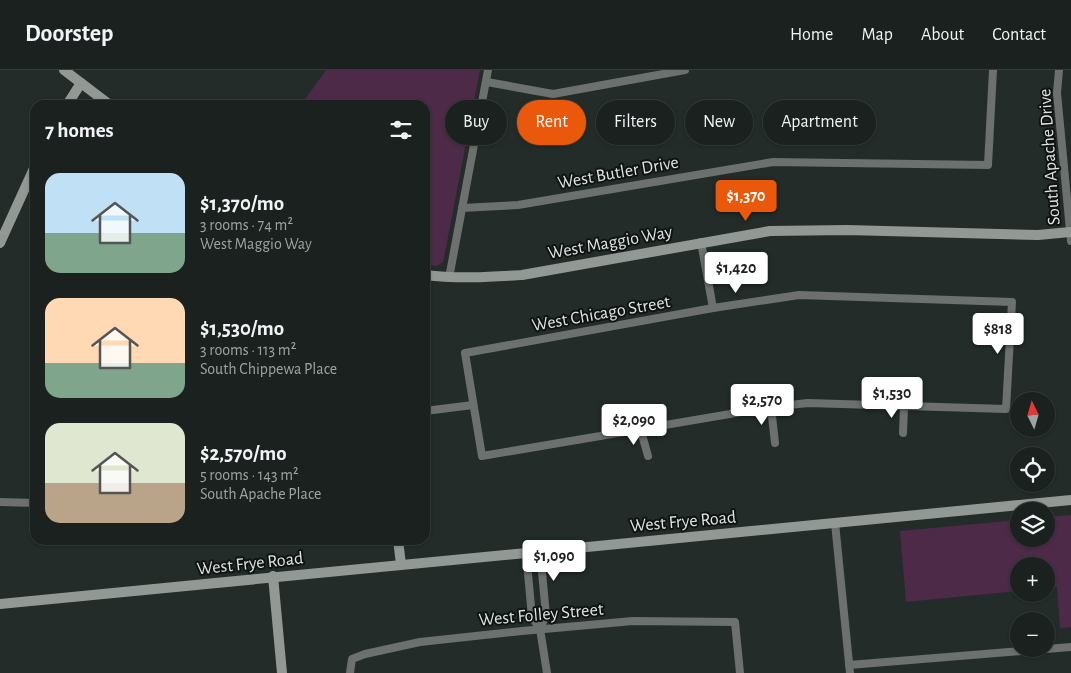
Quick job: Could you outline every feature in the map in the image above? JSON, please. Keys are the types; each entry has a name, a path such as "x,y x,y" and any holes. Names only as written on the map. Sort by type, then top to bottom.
{"street":[{"path":"64,70 103,100"},
{"path":"448,278 488,70"},
{"path":"487,82 553,94 685,70"},
{"name":"West Butler Drive","path":"462,208 518,205 773,162 988,165 993,70"},
{"name":"South Apache Drive","path":"1059,70 1057,93 1067,175 1070,236"},
{"path":"70,100 81,83"},
{"path":"0,243 30,177"},
{"name":"West Maggio Way","path":"430,275 448,278 522,275 770,231 805,229 1070,236"},
{"path":"701,242 713,308"},
{"name":"West Chicago Street","path":"473,405 465,353 713,308 799,296 1012,302 1006,410 904,406"},
{"path":"430,410 473,405 482,456 771,407 808,403 904,406 903,432"},
{"path":"771,407 775,443"},
{"path":"641,430 648,456"},
{"name":"West Frye Road","path":"0,604 1071,500"},
{"path":"0,502 30,503"},
{"path":"835,523 850,669 1071,647"},
{"path":"398,545 400,564"},
{"path":"540,551 546,615 540,629"},
{"path":"526,552 532,616 540,629 546,673"},
{"path":"273,576 282,673"},
{"name":"West Folley Street","path":"350,673 352,659 420,642 633,621 734,622 740,673"}],"shaded area":[{"path":"326,70 480,70 474,100 445,100 445,145 466,145 444,258 443,262 437,266 430,265 430,100 305,100"},
{"path":"1071,515 1071,627 1060,628 1057,587 1055,587 1055,557 1010,557 1010,592 906,602 900,531 1010,521 1010,547 1055,547 1055,516"}]}
